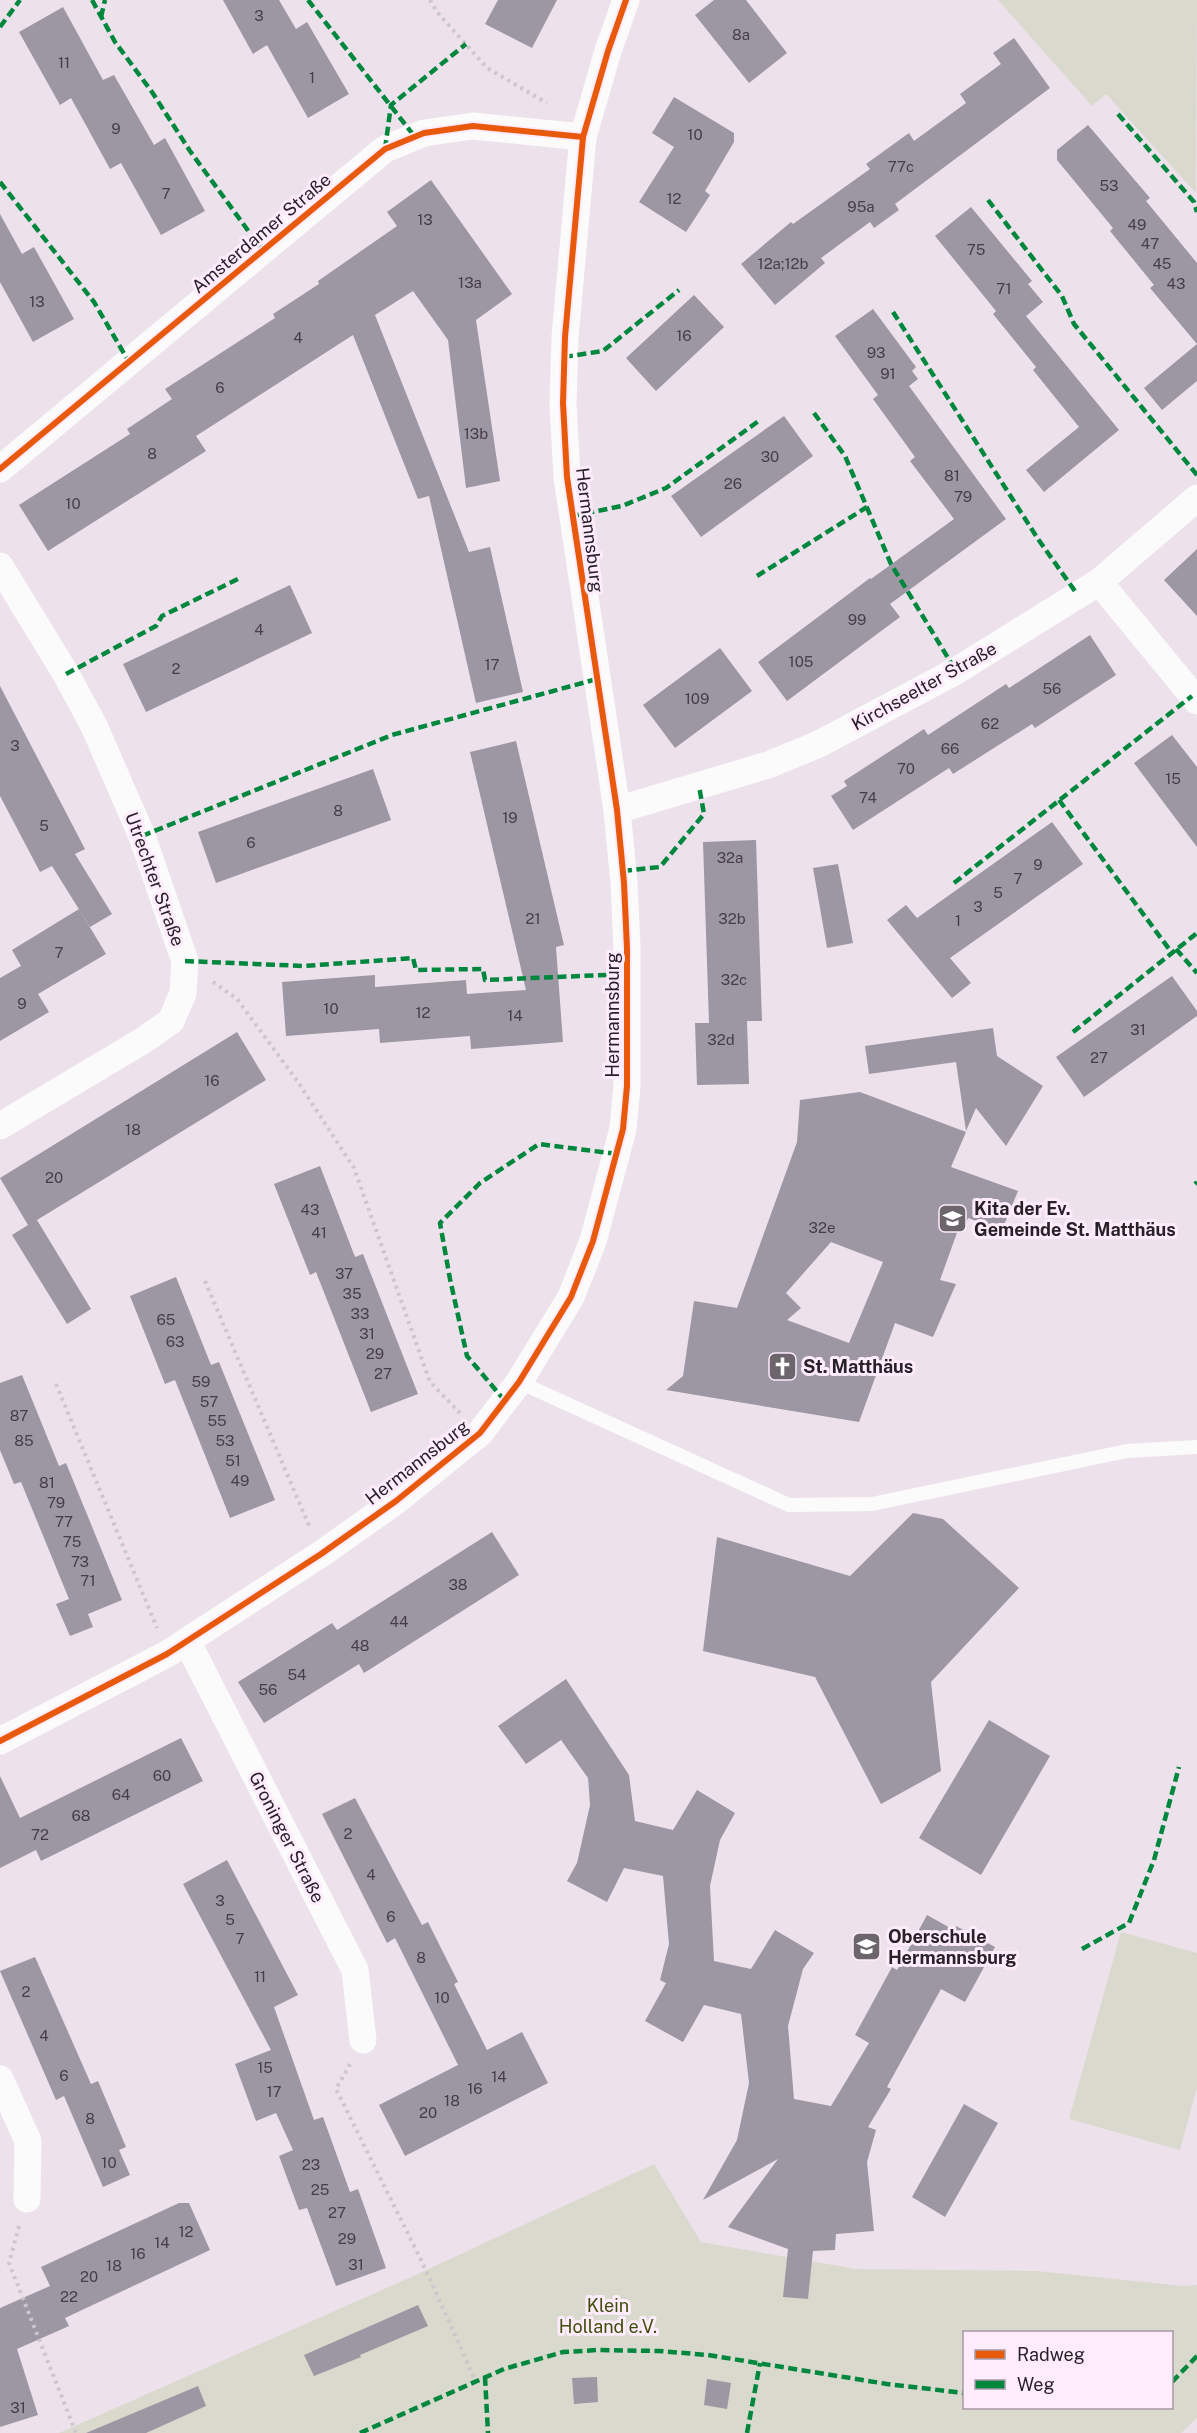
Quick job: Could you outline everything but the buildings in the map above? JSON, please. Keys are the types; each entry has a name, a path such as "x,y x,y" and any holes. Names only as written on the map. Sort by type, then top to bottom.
{"street":[{"name":"Hermannsburg","path":"0,1741 177,1647 321,1554 396,1501 480,1433 519,1382 571,1297 601,1217 623,1129 627,1062 627,948 624,883 617,810 567,477 563,404 565,337 585,131 608,51 626,0"},
{"name":"Amsterdamer Straße","path":"0,469 385,149 424,133 472,126 585,131"},
{"name":"Kirchseelter Straße","path":"617,810 768,765 819,744 967,665 1099,582 1197,498"},
{"name":"Utrechter Straße","path":"0,566 66,674 94,726 142,837 185,961 183,993 171,1021 144,1040 0,1126"},
{"path":"1099,582 1197,701"},
{"name":"Groninger Straße","path":"177,1647 355,1970 363,2040"},
{"path":"0,2079 28,2141 27,2199"}],"lane":[{"path":"519,1382 789,1505 872,1504 1127,1451 1197,1447"}],"path":[{"path":"430,0 437,12 487,68 585,131"},
{"path":"185,961 237,999 298,1082 354,1168 430,1382 480,1433"},
{"path":"205,1281 321,1554"},
{"path":"56,1384 177,1647"},
{"path":"363,2040 336,2089 425,2268 476,2382"},
{"path":"27,2199 9,2263 76,2433"}],"green space":[{"path":"998,0 1197,0 1196,193 1106,94 1092,106"},
{"path":"1121,1932 1197,1953 1197,2087 1180,2150 1069,2119"},
{"name":"Klein Holland e.V.","path":"654,2164 701,2242 856,2269 1037,2271 1183,2286 1197,2285 1197,2418 1181,2433 59,2433 418,2274"}],"marked path":[{"path":"0,27 20,0"},
{"path":"92,0 115,42 263,251"},
{"path":"101,17 105,0"},
{"path":"308,0 415,137"},
{"path":"385,149 391,105 466,44"},
{"path":"1118,114 1194,202 1197,212"},
{"path":"0,182 94,302 129,362"},
{"path":"988,200 1062,296 1074,324 1197,475"},
{"path":"564,357 603,351 679,290"},
{"path":"893,312 1038,539 1077,594"},
{"path":"814,413 845,456 891,564 956,671"},
{"path":"572,516 622,506 666,488 760,420"},
{"path":"757,576 867,507"},
{"path":"66,674 156,626 162,616 238,579"},
{"path":"142,836 392,735 597,679"},
{"path":"954,883 1192,696"},
{"path":"623,871 660,867 704,814 699,786"},
{"path":"1059,800 1172,953"},
{"path":"1073,1032 1197,933"},
{"path":"1176,949 1197,973"},
{"path":"185,961 304,966 413,958 416,970 483,969 485,980 628,974"},
{"path":"505,1401 467,1356 440,1223 480,1183 539,1144 617,1154"},
{"path":"1082,1949 1129,1923 1154,1860 1179,1767"},
{"path":"360,2433 504,2369 563,2352 659,2351 708,2355 887,2384 963,2393"},
{"path":"1173,2381 1197,2356"},
{"path":"747,2433 760,2363"},
{"path":"485,2377 488,2433"}],"cycle path":[{"path":"0,1741 167,1654 321,1554 396,1501 480,1433 519,1382 571,1297 593,1241 623,1129 627,1086 627,948 617,810 567,477 563,403 565,337 583,137 608,51 626,0"},
{"path":"0,469 385,149 424,133 473,126 583,137"}],"place":[{"name":"Kita der Ev. Gemeinde St. Matthäus","path":"953,1218"},
{"name":"St. Matthäus","path":"782,1366"},
{"name":"Oberschule Hermannsburg","path":"867,1946"}]}
